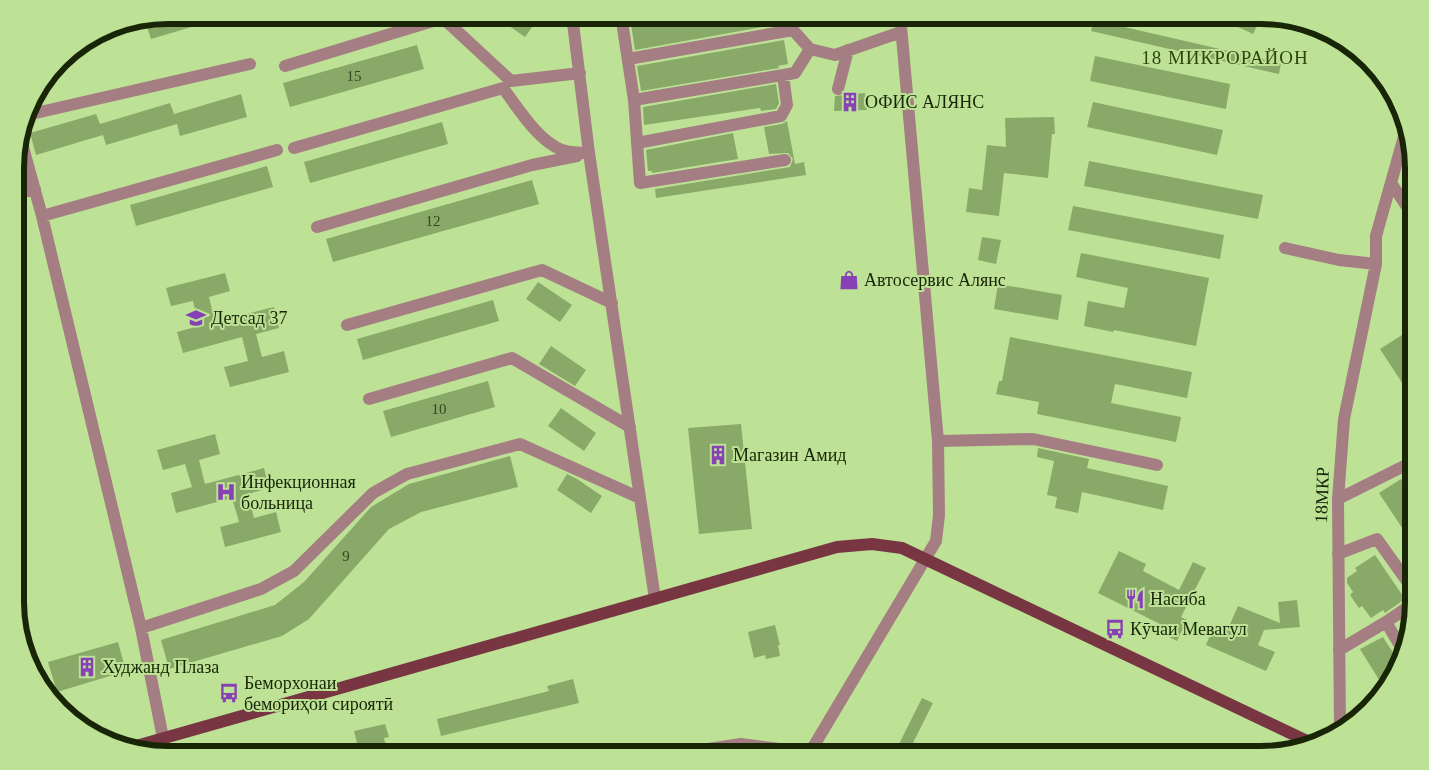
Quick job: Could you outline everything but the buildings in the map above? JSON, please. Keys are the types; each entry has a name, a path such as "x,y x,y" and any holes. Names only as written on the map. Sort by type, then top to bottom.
{"main road":[{"path":"144,744 836,547 872,544 902,548 1304,740"}],"street":[{"path":"285,66 423,24"},
{"path":"449,24 511,81 580,73"},
{"path":"573,24 589,153 655,599"},
{"path":"622,24 634,100 640,183 785,160"},
{"path":"792,24 793,30 810,49 834,55 901,32"},
{"path":"815,746 936,541 938,441 901,24"},
{"path":"628,59 793,30"},
{"path":"634,100 795,73 810,49"},
{"path":"838,88 848,50"},
{"path":"35,113 250,64"},
{"path":"637,143 781,116 787,105 782,75"},
{"path":"294,148 502,88 533,127 553,145 568,151 589,153"},
{"name":"18МКР","path":"1340,723 1338,499 1344,419 1376,264 1376,236 1402,142"},
{"path":"42,216 277,150"},
{"path":"25,152 42,216 141,628 164,738"},
{"path":"317,228 532,165 589,153"},
{"path":"1391,183 1405,204"},
{"path":"24,192 35,189"},
{"path":"1285,248 1338,260 1376,264"},
{"path":"347,325 542,270 612,303"},
{"path":"369,398 512,358 630,427"},
{"path":"938,441 1033,439 1157,465"},
{"path":"141,628 261,589 294,571 373,493 407,474 520,444 640,498"},
{"path":"1338,499 1405,466"},
{"path":"1338,554 1377,539 1405,578"},
{"path":"1339,650 1405,609"},
{"path":"1386,622 1399,644"},
{"path":"728,746 741,744 753,746"}],"place":[{"name":"ОФИС АЛЯНС","path":"850,102"},
{"name":"Автосервис Алянс","path":"849,280"},
{"name":"Детсад 37","path":"196,318"},
{"name":"Магазин Амид","path":"718,455"},
{"name":"Инфекционная больница","path":"226,492"},
{"name":"Насиба","path":"1135,599"},
{"name":"Кӯчаи Мевагул","path":"1115,629"},
{"name":"Худжанд Плаза","path":"87,667"},
{"name":"Беморхонаи бемориҳои сироятӣ","path":"229,693"}],"district":[{"name":"18 МИКРОРАЙОН","path":"1225,57"}]}
